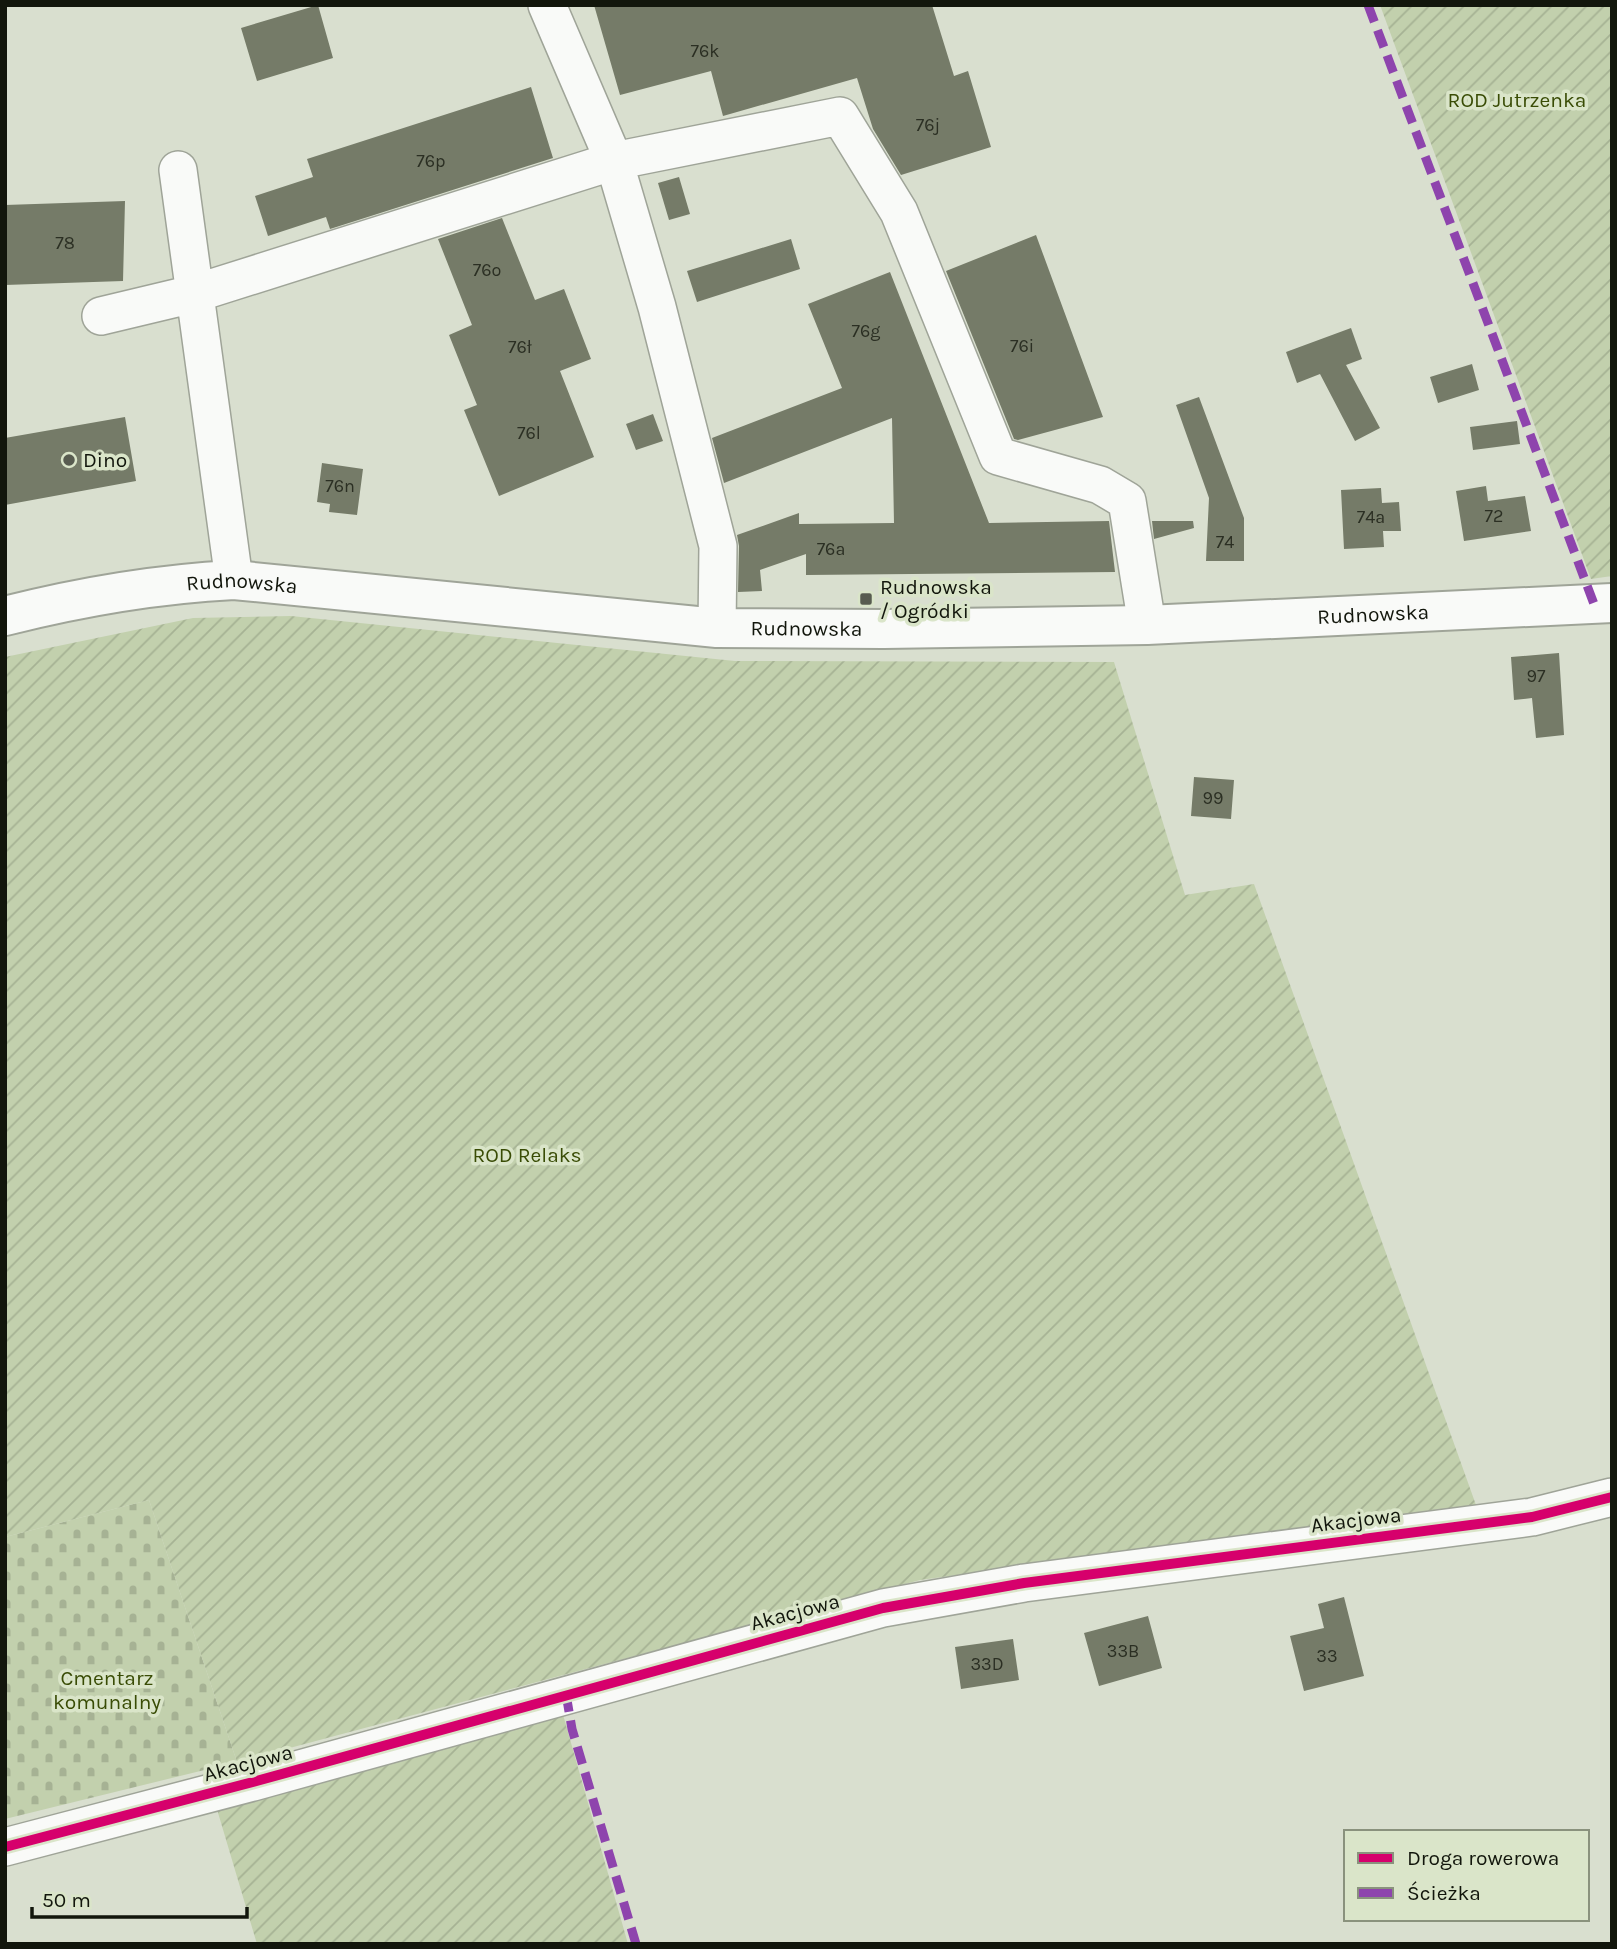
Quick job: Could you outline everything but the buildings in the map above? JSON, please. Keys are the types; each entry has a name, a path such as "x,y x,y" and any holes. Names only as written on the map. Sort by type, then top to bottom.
{"main road":[{"name":"Rudnowska","path":"5,616 126,590 234,580 717,628 884,629 1147,625 1612,603"}],"street":[{"path":"547,5 614,161 657,307 718,546 717,628"},
{"path":"102,316 193,293 614,161 839,117 899,212 998,456 1100,485 1126,500 1147,625"},
{"path":"177,170 234,580"},
{"name":"Akacjowa","path":"5,1847 253,1782 883,1608 1024,1583 1532,1517 1612,1497"}],"green space":[{"name":"ROD Jutrzenka","path":"1380,5 1612,5 1612,576 1591,579"},
{"name":"ROD Relaks","path":"291,616 735,661 1114,662 1185,895 1254,884 1476,1505 920,1580 237,1762 149,1500 5,1537 5,657 193,618"},
{"name":"Cmentarz komunalny","path":"149,1500 237,1762 5,1819 5,1537"},
{"path":"562,1711 628,1944 257,1944 216,1806"}],"marked path":[{"path":"1368,5 1594,604"},
{"path":"566,1694 572,1729 636,1944"}],"cycle path":[{"path":"5,1847 253,1782 883,1608 1024,1583 1532,1517 1612,1497"}],"place":[{"name":"Dino","path":"69,460"},
{"name":"Rudnowska / Ogródki","path":"866,599"}]}
